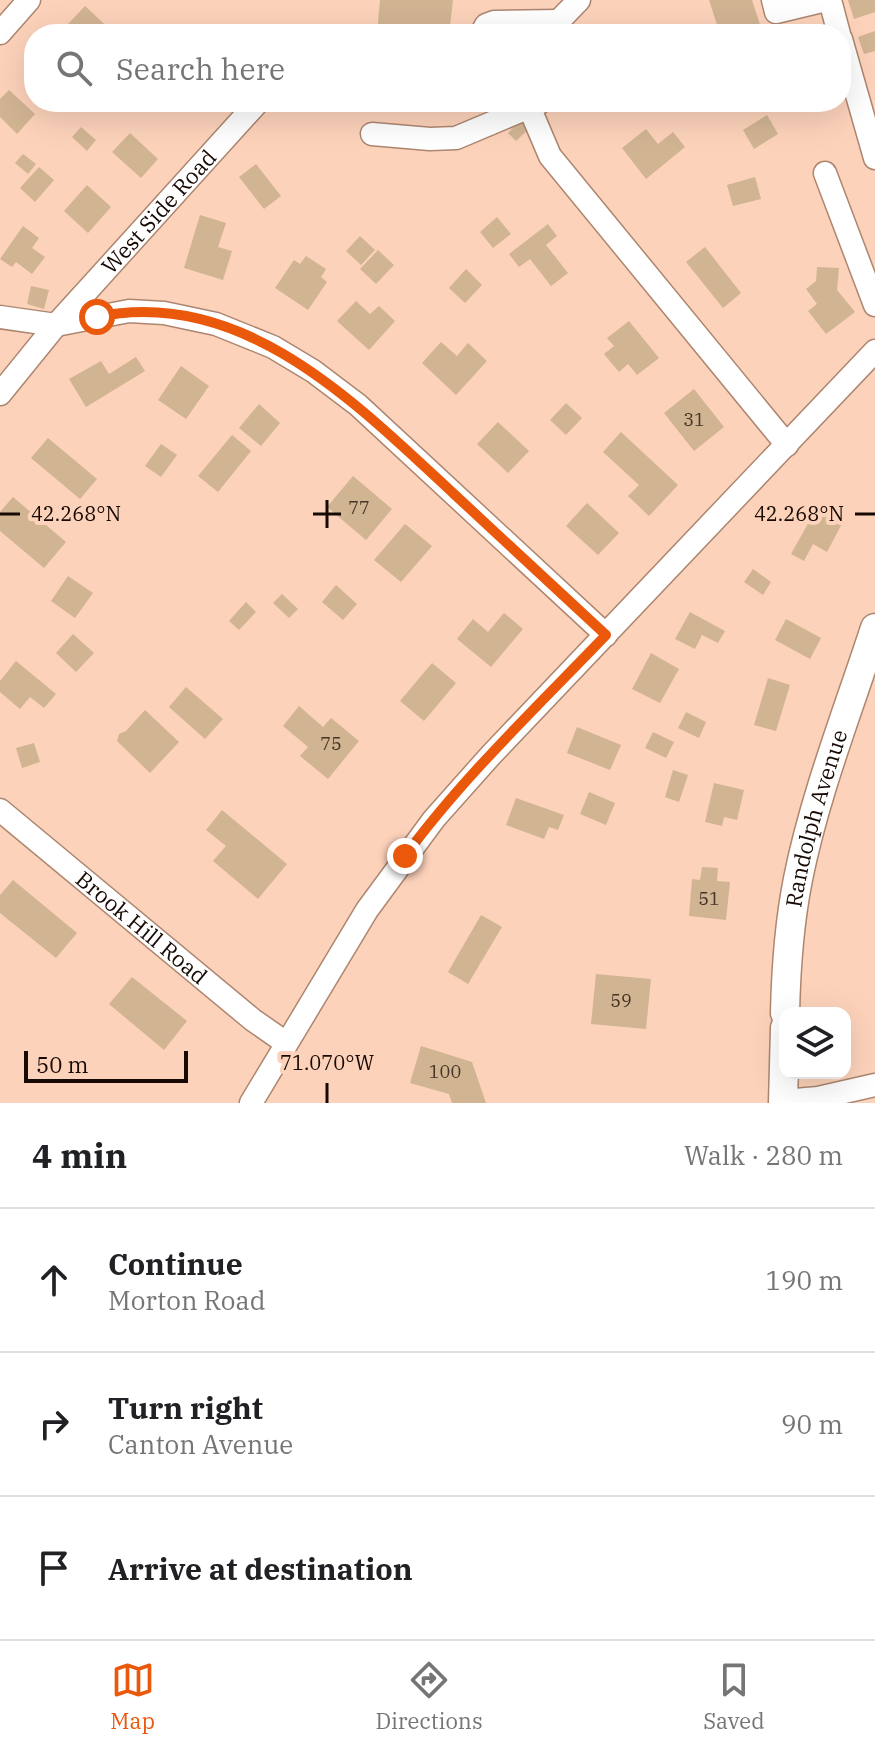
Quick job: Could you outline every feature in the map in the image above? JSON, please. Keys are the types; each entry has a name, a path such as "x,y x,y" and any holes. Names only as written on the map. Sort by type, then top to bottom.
{"main road":[{"name":"Randolph Avenue","path":"785,1007 787,953 798,878 812,824 875,628"},
{"path":"784,1079 784,1102"}],"street":[{"path":"0,33 29,0"},
{"path":"556,24 579,0"},
{"path":"773,0 776,12 828,0 836,24"},
{"path":"489,24 513,24"},
{"path":"851,75 875,158"},
{"name":"West Side Road","path":"0,394 56,325 249,112"},
{"path":"372,134 456,138 514,112"},
{"path":"535,112 550,156 787,445"},
{"path":"825,173 875,305"},
{"path":"0,317 56,325 114,313 155,312 216,324 273,347 313,371 358,405 606,635"},
{"path":"251,1103 350,936 419,838 491,755 875,351"},
{"name":"Brook Hill Road","path":"0,810 253,1020 286,1043"},
{"path":"784,1102 875,1085"}],"building":[{"path":"380,0 453,0 450,24 378,24"},
{"path":"709,0 752,0 760,24 717,24"},
{"path":"848,0 875,0 875,12 854,19"},
{"path":"85,6 104,24 68,24"},
{"path":"875,31 875,51 864,54 858,37"},
{"path":"9,90 24,104 24,112 35,114 17,134 0,117 0,99"},
{"path":"767,115 778,134 754,149 743,130"},
{"path":"521,120 530,128 516,141 508,133"},
{"path":"81,127 96,140 87,151 72,137"},
{"path":"646,129 658,144 673,132 685,147 646,179 622,148"},
{"path":"130,133 158,159 141,178 112,152"},
{"path":"23,154 36,164 28,174 15,163"},
{"path":"256,164 281,196 264,209 239,177"},
{"path":"39,167 54,180 35,202 20,188"},
{"path":"755,177 761,199 733,206 727,185"},
{"path":"87,185 111,207 88,233 64,211"},
{"path":"200,215 226,223 218,247 232,251 223,280 184,268"},
{"path":"497,217 511,234 493,248 480,232"},
{"path":"548,224 557,236 546,245 568,273 551,286 530,259 519,267 509,254"},
{"path":"23,226 39,238 32,248 45,257 32,274 16,262 12,267 0,259"},
{"path":"360,236 375,250 361,265 346,251"},
{"path":"705,247 741,293 723,308 686,262"},
{"path":"378,250 394,265 376,284 360,269"},
{"path":"306,256 326,269 321,277 327,282 308,310 275,288 294,260 300,264"},
{"path":"817,267 839,268 837,290 855,312 826,334 808,311 817,304 806,289 816,281"},
{"path":"466,269 482,285 465,303 449,288"},
{"path":"31,286 49,290 44,309 27,304"},
{"path":"356,301 370,314 379,306 395,321 369,350 337,321"},
{"path":"629,321 659,358 637,375 628,364 619,372 604,354 614,346 607,338"},
{"path":"441,342 457,356 468,343 487,361 456,395 422,363"},
{"path":"136,357 145,371 86,407 69,379 101,361 109,374"},
{"path":"181,366 209,386 186,419 158,400"},
{"path":"694,389 724,427 694,451 664,413"},
{"path":"566,403 582,418 566,435 550,420"},
{"path":"259,404 280,423 261,446 239,428"},
{"path":"498,422 529,451 508,473 477,444"},
{"path":"621,432 678,485 649,516 628,496 639,485 603,452"},
{"path":"232,435 251,451 218,492 198,476"},
{"path":"48,438 97,479 80,499 31,458"},
{"path":"161,444 177,455 161,477 145,466"},
{"path":"353,476 392,509 366,540 327,507"},
{"path":"13,497 66,542 44,568 0,531 0,512"},
{"path":"587,503 619,533 598,555 566,526"},
{"path":"819,504 845,518 827,552 813,544 804,561 791,554"},
{"path":"405,524 432,546 401,582 374,560"},
{"path":"753,569 771,582 763,595 744,582"},
{"path":"68,576 93,593 75,618 51,601"},
{"path":"336,585 357,604 343,620 322,602"},
{"path":"282,594 298,609 289,618 273,603"},
{"path":"246,602 256,612 239,630 229,621"},
{"path":"690,612 725,631 718,643 702,635 695,649 675,639"},
{"path":"504,613 523,629 491,667 457,639 473,619 488,632"},
{"path":"786,619 821,638 810,659 775,640"},
{"path":"73,634 94,653 76,672 56,653"},
{"path":"651,653 679,669 660,703 632,689"},
{"path":"16,661 56,694 44,708 30,697 20,709 0,692 0,681"},
{"path":"432,663 456,683 424,721 400,701"},
{"path":"768,678 790,685 776,731 754,725"},
{"path":"186,687 223,719 205,739 169,707"},
{"path":"299,706 323,727 331,718 359,741 328,779 300,756 308,747 283,726"},
{"path":"145,710 179,742 150,773 117,741 119,734 126,731"},
{"path":"686,712 706,722 699,738 678,728"},
{"path":"577,727 621,745 610,770 567,753"},
{"path":"653,732 674,742 666,758 645,748"},
{"path":"34,743 40,762 22,768 16,748"},
{"path":"673,770 688,775 679,802 665,797"},
{"path":"714,783 744,790 737,820 724,817 722,826 705,822"},
{"path":"589,792 615,803 606,825 580,814"},
{"path":"516,798 564,815 558,830 549,827 544,839 506,825"},
{"path":"222,810 287,864 258,899 213,861 226,846 206,830"},
{"path":"702,867 718,868 717,881 730,882 726,920 689,916 692,879 700,880"},
{"path":"13,880 77,933 56,958 0,913 0,895"},
{"path":"481,915 502,927 468,984 448,972"},
{"path":"596,974 651,979 646,1029 591,1024"},
{"path":"132,977 187,1021 164,1050 109,1004"},
{"path":"421,1046 472,1062 486,1103 452,1103 449,1094 410,1083"}],"route":[{"path":"97,317 129,311 182,315 256,339 313,371 374,419 606,635 491,755 405,856"}]}
